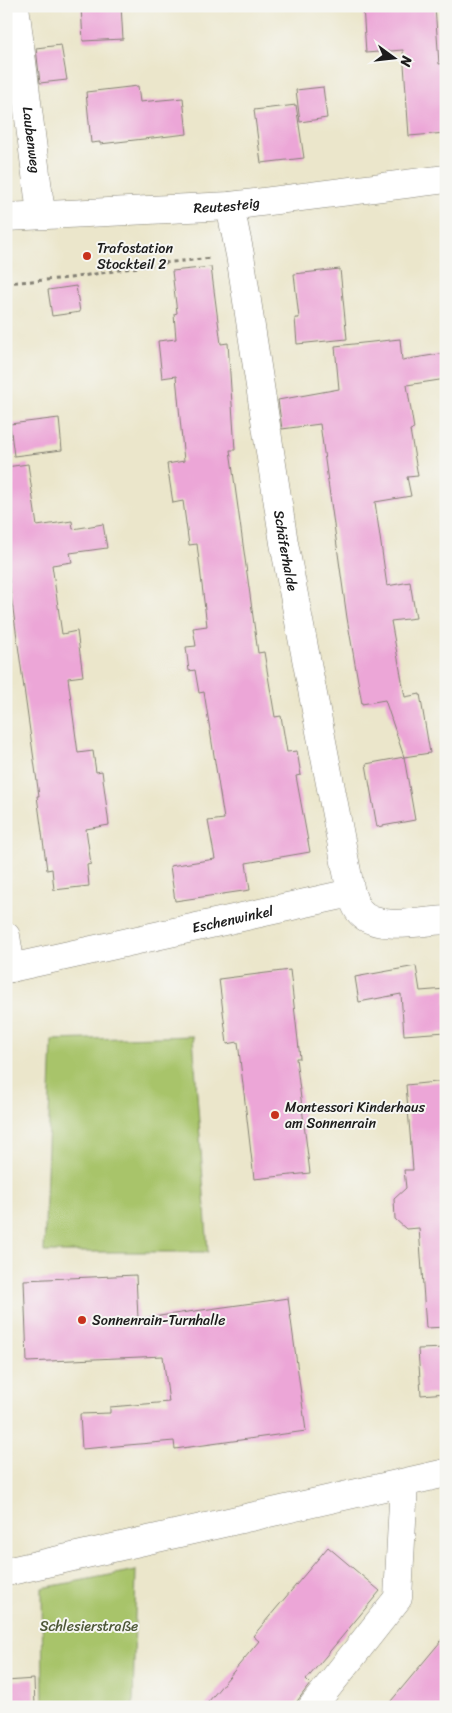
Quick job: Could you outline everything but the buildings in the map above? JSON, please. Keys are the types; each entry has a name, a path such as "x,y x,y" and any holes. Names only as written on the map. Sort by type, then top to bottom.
{"street":[{"name":"Laubenweg","path":"14,6 41,214"},
{"name":"Reutesteig","path":"6,218 41,214 230,206 446,179"},
{"name":"Schäferhalde","path":"230,206 240,256 284,543 350,893"},
{"path":"350,893 359,912 373,921 391,924 446,920"},
{"name":"Eschenwinkel","path":"9,969 350,893"},
{"path":"6,936 9,969"},
{"path":"6,1572 446,1473"},
{"path":"312,1707 398,1598 404,1483"}],"path":[{"path":"6,283 70,278 163,263 240,256"}],"green space":[{"path":"193,1036 208,1252 44,1252 52,1040"},
{"name":"Schlesierstraße","path":"136,1570 133,1707 43,1707 42,1588"}],"place":[{"name":"Trafostation Stockteil 2","path":"87,256"},
{"name":"Montessori Kinderhaus am Sonnenrain","path":"275,1115"},
{"name":"Sonnenrain-Turnhalle","path":"82,1320"}]}
